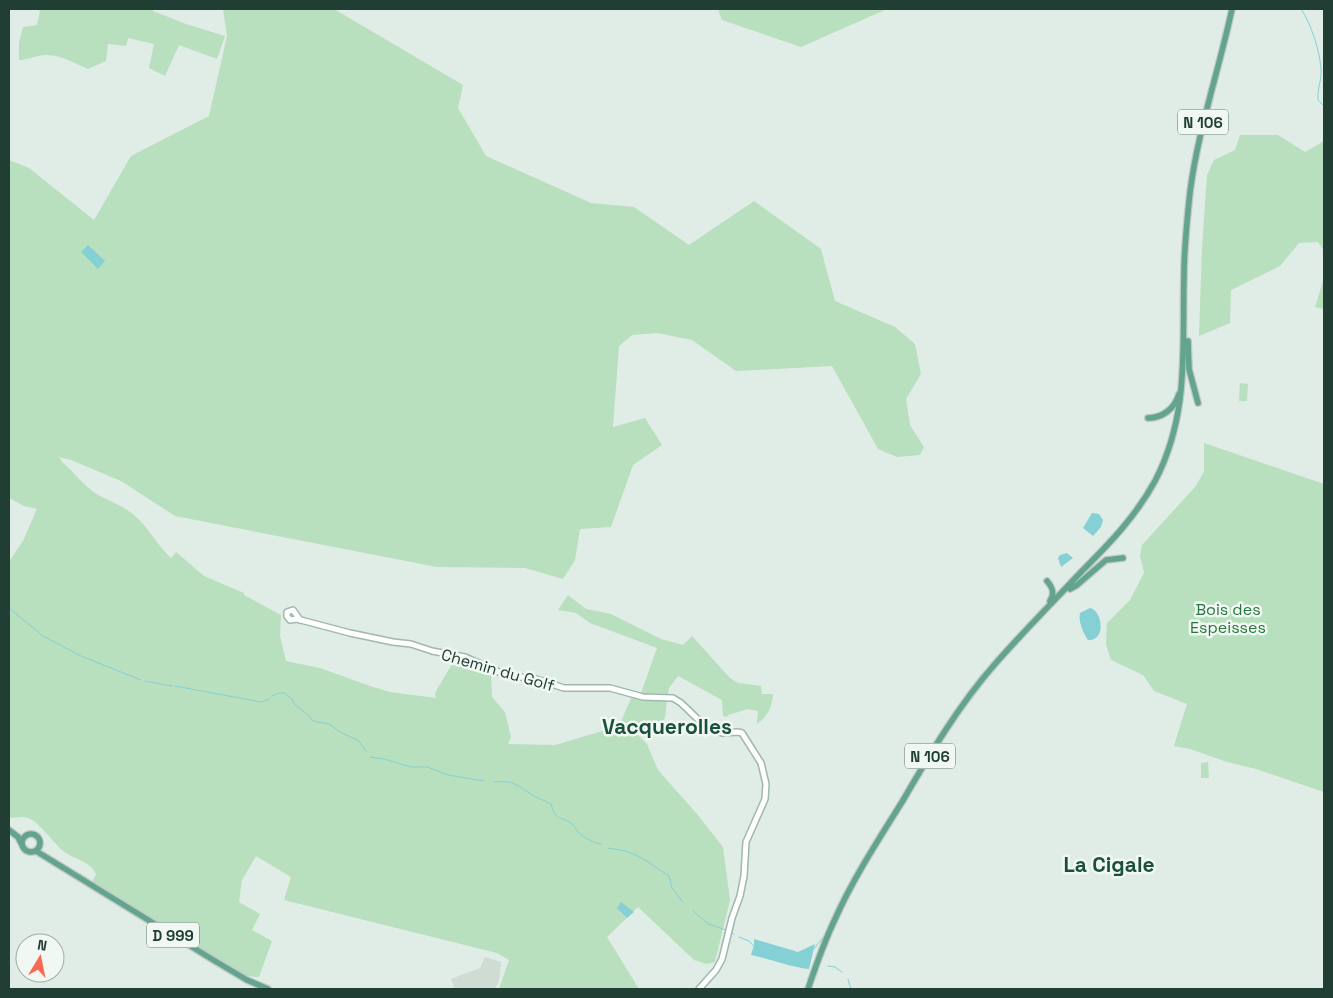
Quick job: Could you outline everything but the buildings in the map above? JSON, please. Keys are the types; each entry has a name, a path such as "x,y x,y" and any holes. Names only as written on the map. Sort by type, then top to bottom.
{"main road":[{"name":"N 106","path":"1070,587 1139,508 1154,482 1169,448 1176,426 1183,370 1184,275 1191,186 1198,146 1232,9"},
{"name":"N 106","path":"808,989 837,913 853,883 948,727 978,684 1021,635 1130,524 1145,503 1162,472 1172,449 1182,408 1188,342 1187,230"},
{"path":"1188,342 1188,369 1198,402"},
{"path":"1148,418 1169,411 1174,406 1178,397 1183,370"},
{"path":"1070,587 1077,586 1106,560 1123,558"},
{"path":"1021,635 1052,600 1053,590 1047,581"},
{"name":"N 106","path":"828,936 867,865 960,715 997,667 1060,597"},
{"path":"9,830 25,836 30,834 36,836 40,840 38,849 31,853 26,852 18,837 9,830"},
{"path":"22,843 25,836"},
{"name":"D 999","path":"38,849 50,859 100,891 247,980 268,989"}],"street":[{"name":"Chemin du Golf","path":"297,617 344,632 466,657 508,676 533,678 564,688 610,688 648,698 673,698 709,729 722,733 742,733 759,758 763,769 766,790 765,799 746,842 744,876 740,896 732,918 722,959 716,970 699,989"}],"shaded area":[{"path":"485,957 501,962 499,981 495,989 455,989 451,979 480,968"}],"green space":[{"path":"35,9 153,9 153,11 186,24 225,36 217,59 179,45 165,76 149,68 154,44 128,38 126,46 108,44 106,61 88,69 52,55 41,55 19,60 19,43 23,27 37,25 40,11"},
{"path":"223,9 334,9 463,85 458,108 486,156 591,203 634,207 689,245 754,201 821,249 835,301 895,327 915,344 921,374 906,399 910,425 924,447 920,455 897,457 878,449 832,366 736,371 692,340 657,333 632,335 619,346 613,427 645,418 662,445 633,465 611,527 580,529 575,560 563,579 525,568 437,567 175,516 121,481 71,460 59,457 91,490 135,516 171,558 176,552 204,576 244,593 244,595 281,615 280,636 286,661 320,668 390,692 436,698 435,693 456,657 466,659 491,672 492,697 505,712 511,737 508,744 555,745 606,730 627,729 636,733 647,744 658,770 723,847 730,900 715,962 706,964 694,960 638,907 607,937 639,989 499,989 509,960 497,953 284,900 291,877 256,856 242,880 239,902 260,914 252,930 272,941 259,977 245,976 92,883 96,874 94,870 86,863 62,850 32,820 24,817 9,818 9,562 23,541 37,509 24,506 9,498 9,160 29,168 94,220 131,156 209,116 227,36"},
{"path":"718,9 887,9 801,47 722,20"},
{"path":"1240,135 1278,135 1305,152 1324,141 1324,251 1318,242 1299,243 1280,266 1231,290 1230,323 1199,336 1207,175 1214,160 1235,150"},
{"path":"1324,278 1324,309 1315,307"},
{"path":"1240,383 1248,384 1247,401 1239,401"},
{"name":"Bois des Espeisses","path":"1204,443 1324,484 1324,792 1256,769 1174,746 1187,704 1154,691 1143,675 1111,660 1106,644 1107,623 1130,600 1144,573 1140,556 1142,545 1195,487 1204,472"},
{"path":"568,595 586,609 611,614 661,639 683,645 692,636 730,678 738,683 761,686 762,694 773,694 769,711 757,724 758,711 748,709 728,715 727,717 723,716 722,700 678,676 669,688 668,694 641,693 657,648 590,623 576,613 558,610"},
{"path":"632,696 650,700 667,700 665,718 648,740 636,730 619,726"},
{"path":"1208,762 1209,778 1201,778 1201,763"}],"water":[{"path":"88,245 105,261 98,269 81,252"},
{"path":"1092,513 1099,514 1103,520 1101,527 1093,536 1083,528"},
{"path":"1067,553 1073,558 1061,567 1058,558 1060,555"},
{"path":"1090,608 1097,614 1101,625 1098,636 1088,640 1081,627 1080,613"},
{"path":"621,902 634,912 627,918 617,908"},
{"path":"754,939 798,952 815,944 809,969 794,967 751,955"}],"waterway":[{"path":"1301,9 1319,54 1321,73 1318,100 1324,106"},
{"path":"9,608 43,636 81,656 141,680"},
{"path":"145,681 172,686"},
{"path":"175,686 261,702 269,699"},
{"path":"272,696 284,693 313,721 329,724 342,733 358,740 366,751"},
{"path":"370,757 411,767 427,767 448,775 484,781"},
{"path":"494,782 513,783 551,804 556,816 571,823 586,838 601,844"},
{"path":"608,848 626,851 642,858 669,876 672,888 683,902"},
{"path":"814,949 824,936 836,909"},
{"path":"693,911 708,924 726,930"},
{"path":"739,937 749,941 755,947"},
{"path":"828,966 835,967 842,972"},
{"path":"848,979 851,989"}],"district":[{"name":"Vacquerolles","path":"667,726"},
{"name":"La Cigale","path":"1109,864"}]}
